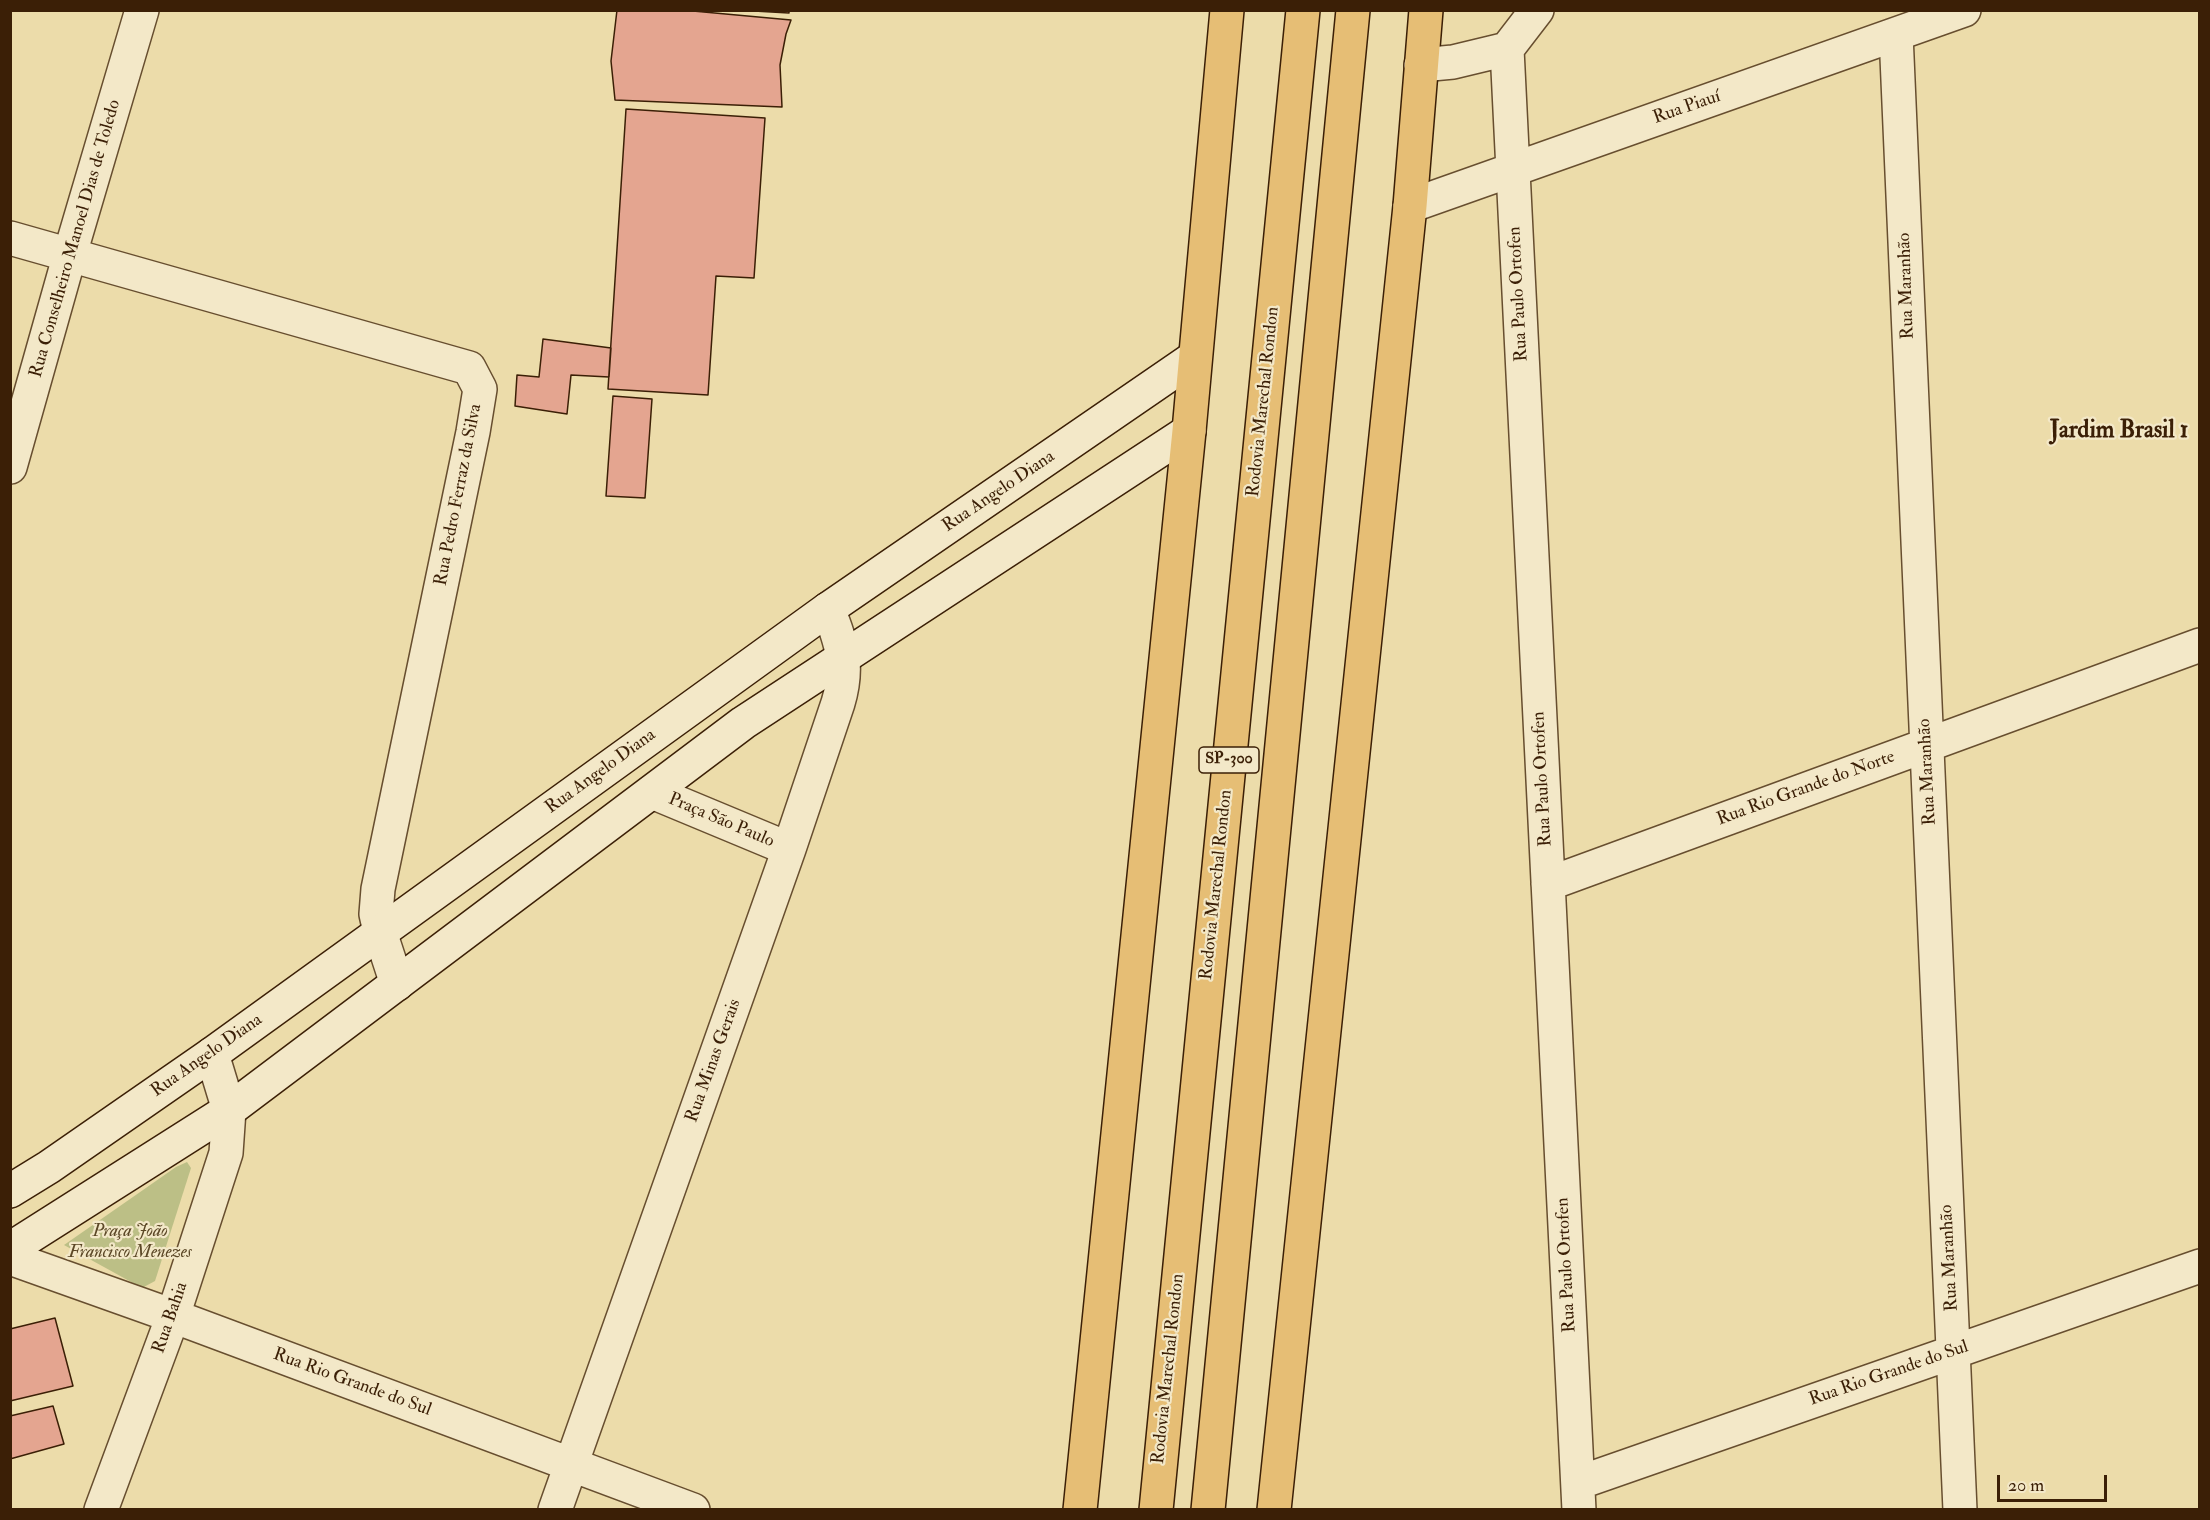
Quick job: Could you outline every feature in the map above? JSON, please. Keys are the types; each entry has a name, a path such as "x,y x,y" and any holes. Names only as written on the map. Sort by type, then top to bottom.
{"main road":[{"path":"1080,1509 1189,431 1227,10"},
{"name":"Rodovia Marechal Rondon","path":"1156,1509 1303,10"},
{"name":"SP-300","path":"1208,1509 1353,10"},
{"path":"1274,1509 1410,206 1426,10"}],"street":[{"name":"Rua Conselheiro Manoel Dias de Toledo","path":"10,467 142,10"},
{"path":"1421,65 1453,62 1507,49 1537,10"},
{"name":"Rua Piauí","path":"1410,206 1964,10"},
{"name":"Rua Maranhão","path":"1896,34 1960,1509"},
{"name":"Rua Paulo Ortofen","path":"1507,49 1578,1496"},
{"name":"Rua Pedro Ferraz da Silva","path":"10,238 469,368 480,389 379,884 376,914 396,984"},
{"name":"Rua Angelo Diana","path":"10,1191 49,1167 212,1054 828,609 1196,357"},
{"path":"10,1249 229,1110 743,723 1189,431"},
{"name":"Rua Minas Gerais","path":"555,1509 789,849 842,688 844,658 840,639 828,609"},
{"name":"Rua Rio Grande do Norte","path":"1548,884 2199,645"},
{"name":"Praça São Paulo","path":"652,792 789,849"},
{"name":"Rua Bahia","path":"101,1509 173,1316 226,1153 229,1110 212,1054"},
{"name":"Rua Rio Grande do Sul","path":"10,1258 693,1509"},
{"name":"Rua Rio Grande do Sul","path":"1578,1496 1954,1351 2199,1266"}],"green space":[{"name":"Praça João Francisco Menezes","path":"187,1162 191,1168 155,1281 142,1288 64,1245 176,1167"}],"building":[{"path":"617,10 682,10 791,20 780,65 782,107 615,100 611,61"},
{"path":"736,10 789,10 789,13"},
{"path":"626,109 765,118 754,278 716,276 708,395 608,389"},
{"path":"543,339 611,348 609,377 571,375 567,414 515,406 517,375 539,377"},
{"path":"613,396 652,399 645,498 606,496"},
{"path":"55,1318 73,1386 10,1401 10,1329"},
{"path":"53,1406 64,1444 10,1459 10,1416"}],"district":[{"name":"Jardim Brasil 1","path":"2119,432"}]}
